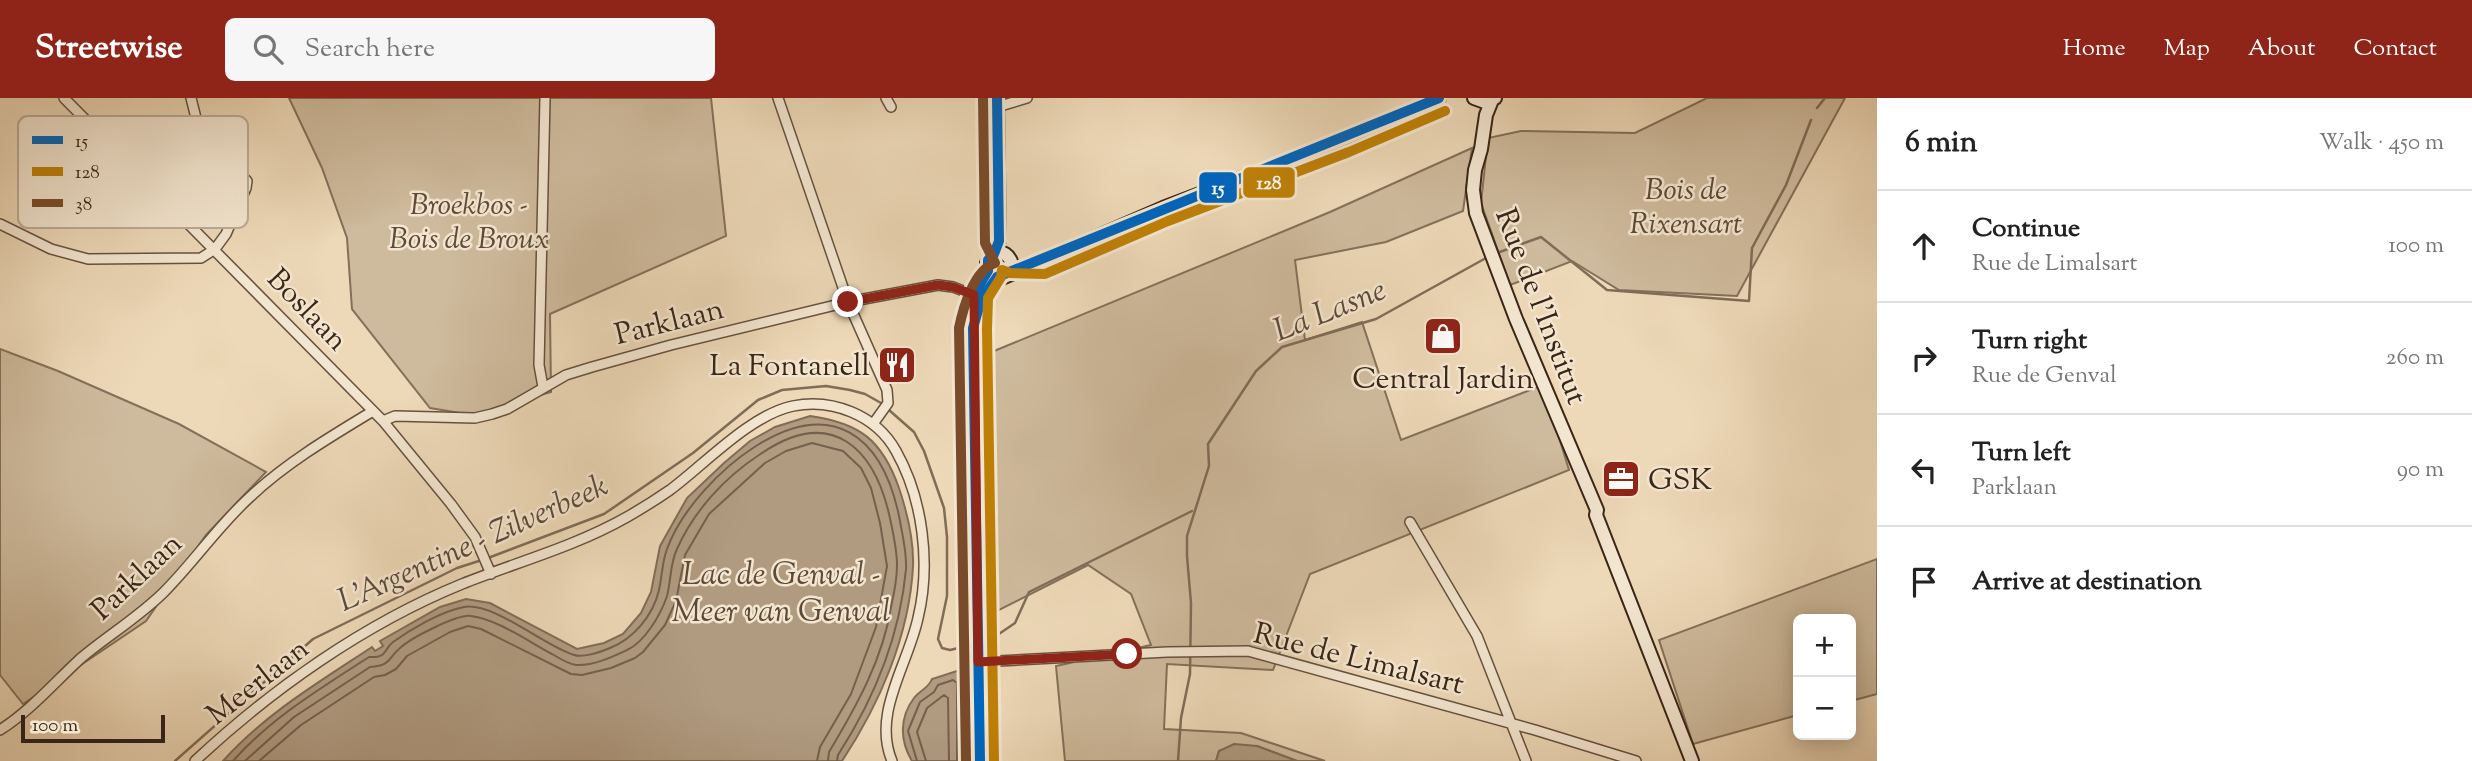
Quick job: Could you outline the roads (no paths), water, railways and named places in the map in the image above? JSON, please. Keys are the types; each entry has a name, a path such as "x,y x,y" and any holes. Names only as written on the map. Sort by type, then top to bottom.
{"street":[{"name":"Boslaan","path":"65,98 83,116"},
{"path":"191,98 196,116"},
{"path":"544,387 540,365 545,98"},
{"path":"778,98 848,302 887,390 888,403 873,424"},
{"path":"975,314 998,274 1003,255 999,241 997,103 1027,98"},
{"path":"980,761 974,295 998,274 1041,261 1163,208 1344,139 1439,98"},
{"path":"1477,99 1485,102 1494,99"},
{"path":"1477,99 1486,115"},
{"name":"Rue de l'Institut","path":"1494,99 1486,115 1475,170 1473,190 1476,213 1516,319 1597,510 1596,515 1609,551 1692,761"},
{"path":"0,224 51,249 88,259 201,258 215,249 229,228"},
{"name":"Boslaan","path":"194,228 383,421 451,504 483,551 491,573"},
{"path":"998,274 987,263 1003,255 1041,261"},
{"name":"Parklaan","path":"383,421 395,416 475,418 492,414 508,409 566,375 671,345 848,302 938,285 974,295"},
{"name":"Meerlaan","path":"195,761 270,699 331,655 379,625 433,597 591,536 670,490 774,412 814,403 832,405 861,415 873,424 896,450 907,475 920,522 924,551 919,617 909,653 891,698 884,732 892,761"},
{"name":"Parklaan","path":"0,730 18,719 54,682 162,594 247,499 266,482 327,439 373,411"},
{"path":"1410,522 1477,636 1526,761"},
{"name":"Rue de Limalsart","path":"978,662 1167,652 1248,652 1511,723 1636,761"}],"water":[{"name":"Lac de Genval - Meer van Genval","path":"810,416 843,423 856,429 877,446 899,488 912,548 910,593 899,644 880,693 842,761 223,761 257,728 293,700 372,647 375,651 383,646 380,641 440,607 466,599 490,603 577,649 604,643 623,634 641,613 651,592 660,546 687,498 750,441 775,427"},
{"path":"964,671 964,759 912,761 903,738 904,721 909,706 932,679"},
{"path":"1234,744 1257,746 1297,761 1216,761 1219,751"}],"waterway":[{"name":"La Lasne","path":"1817,108 1825,98"},
{"name":"La Lasne","path":"1497,253 1541,237 1607,290 1749,301 1752,248 1786,185 1811,120"},
{"name":"La Lasne","path":"1178,761 1181,718 1190,674 1191,603 1187,536 1209,466 1208,444 1256,371 1282,347 1376,319 1486,258"},
{"name":"L'Argentine - Zilverbeek","path":"488,558 604,514 693,453 758,400 782,390 826,386 850,390 865,394 881,403 914,432 924,451 944,508 947,537 947,596 938,639 942,648 950,650 971,645"},
{"name":"L'Argentine - Zilverbeek","path":"983,640 996,636 1015,623 1029,592 1192,511"},
{"name":"L'Argentine - Zilverbeek","path":"175,761 313,639 457,568 482,560"}],"place":[{"name":"Central Jardin","path":"1443,336"},
{"name":"La Fontanell","path":"897,365"},
{"name":"GSK","path":"1621,479"}],"park label":[{"name":"Bois de Rixensart","path":"1686,206"},
{"name":"Broekbos - Bois de Broux","path":"469,221"}]}
